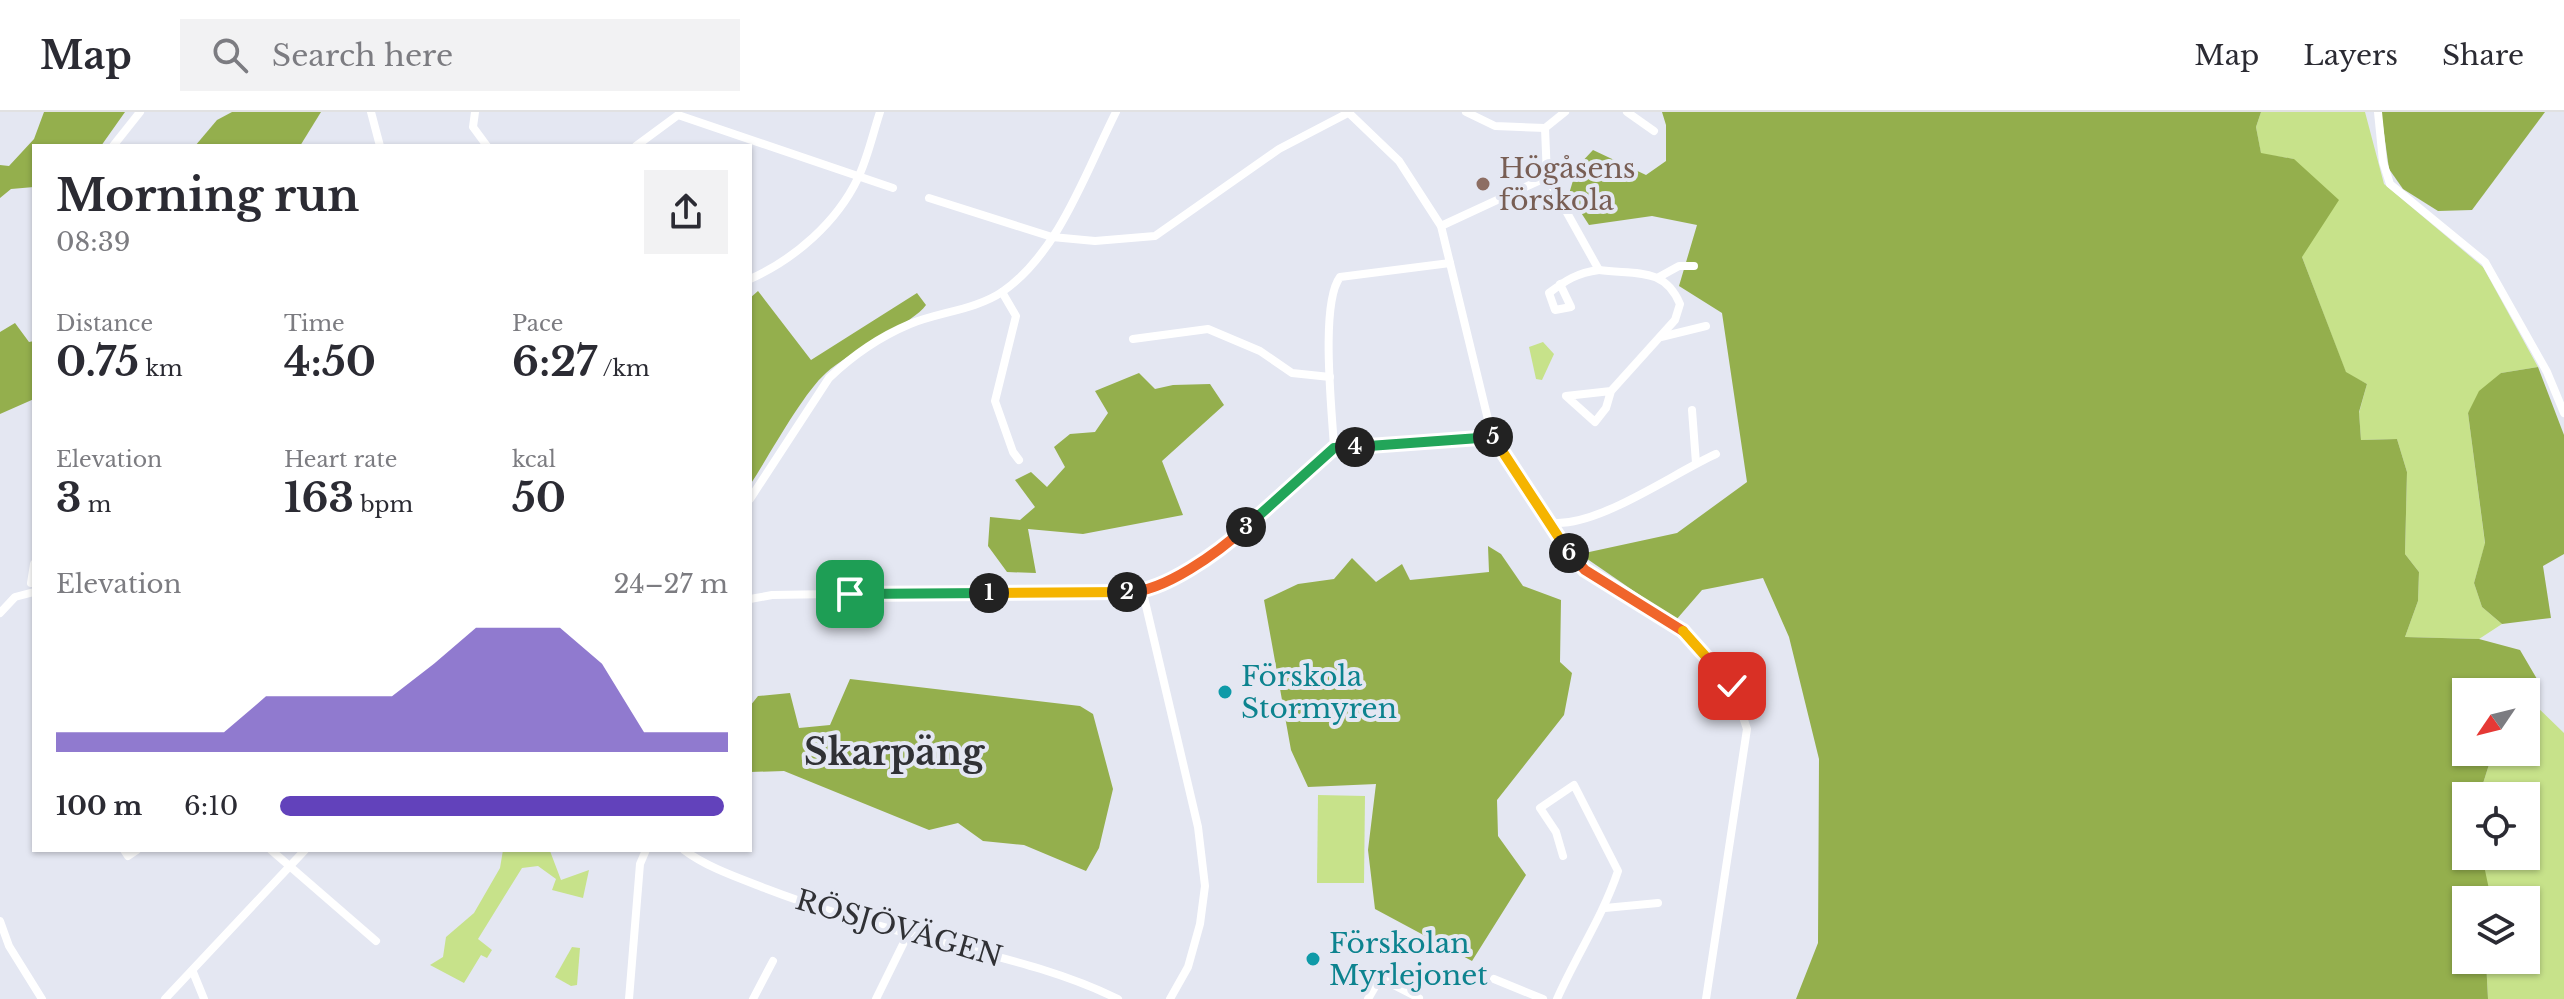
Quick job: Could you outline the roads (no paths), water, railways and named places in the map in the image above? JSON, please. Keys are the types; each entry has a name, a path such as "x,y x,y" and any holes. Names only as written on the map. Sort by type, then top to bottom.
{"street":[{"path":"115,144 140,112"},
{"path":"371,112 379,144"},
{"path":"475,112 473,127 486,144"},
{"path":"752,278 817,235 841,209 859,176 880,112"},
{"path":"752,496 829,378 846,361 872,343 910,324 1002,292 1030,266 1052,237 1116,112"},
{"path":"929,198 1052,237 1095,241 1155,236 1279,149 1348,112 1399,161 1441,226 1492,436 1547,522 1585,570 1691,636 1731,681 1747,729 1706,999"},
{"path":"1466,112 1495,126 1545,128 1565,112"},
{"path":"1627,112 1654,131"},
{"path":"2378,112 2383,162 2390,184 2485,262 2547,372 2564,413"},
{"path":"639,144 678,115 893,188"},
{"path":"1545,128 1547,177 1599,270"},
{"path":"1441,226 1547,177"},
{"path":"1334,448 1330,377 1331,290 1340,277 1450,263"},
{"path":"1659,277 1679,266 1694,266"},
{"path":"1560,284 1576,273 1599,270 1659,277 1672,284 1680,304 1675,320 1611,391 1606,408 1595,422 1566,396 1611,391"},
{"path":"1002,292 1016,316 995,401 1013,452 1019,460"},
{"path":"1661,337 1706,326"},
{"path":"1133,339 1208,329 1260,351 1292,373 1330,377"},
{"path":"1692,410 1696,463"},
{"path":"752,599 772,595 1078,590 1143,593 1222,549 1334,448 1492,436"},
{"path":"1547,522 1561,525 1587,516 1716,454"},
{"path":"0,613 15,597 32,588"},
{"path":"1143,593 1183,754 1198,827 1205,886 1200,924 1188,967 1170,999"},
{"path":"1557,999 1589,931 1605,908 1618,871 1574,785 1540,808 1556,832 1563,856"},
{"path":"273,852 376,941"},
{"path":"165,999 303,852"},
{"path":"629,999 640,864 645,852"},
{"name":"RÖSJÖVÄGEN","path":"688,852 731,875 796,900 908,934 1028,964 1082,981 1118,999"},
{"path":"1605,908 1658,903"},
{"path":"0,921 5,948 42,999"},
{"path":"876,999 908,934"},
{"path":"753,999 773,961"},
{"path":"193,972 204,999"},
{"path":"1368,999 1383,976 1419,998"},
{"path":"1494,979 1543,999"}],"place":[{"name":"Högåsens förskola","path":"1483,184"},
{"name":"Förskola Stormyren","path":"1225,692"},
{"name":"Förskolan Myrlejonet","path":"1313,959"}],"district":[{"name":"Skarpäng","path":"894,752"}]}
